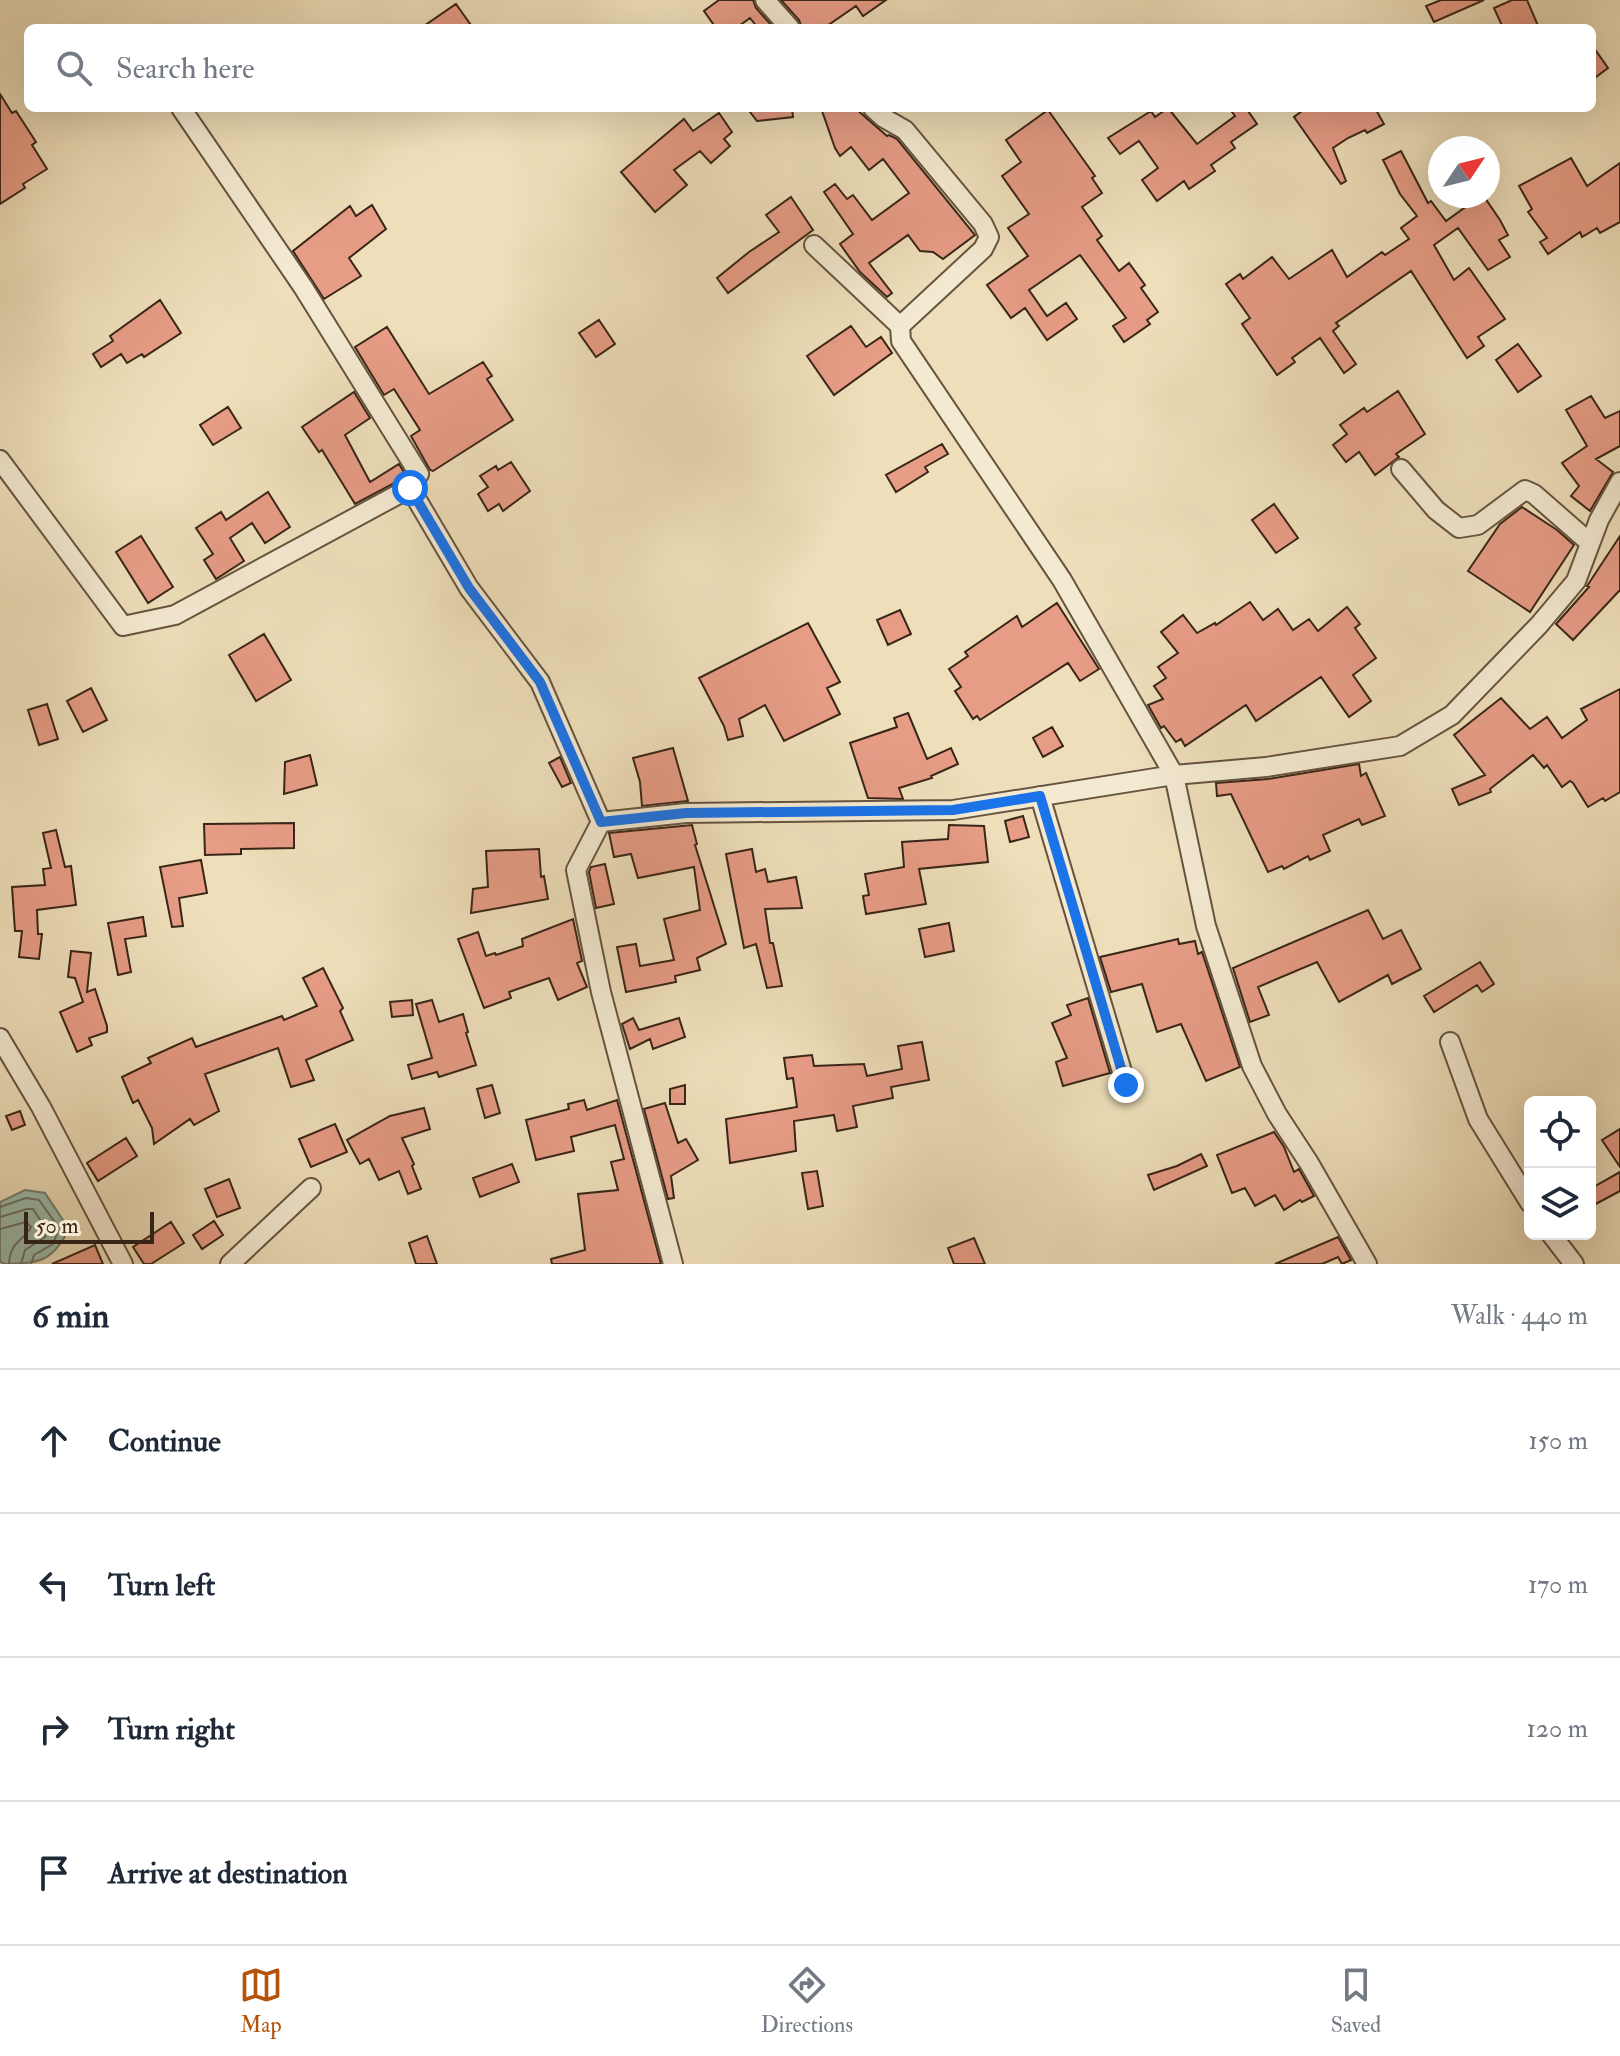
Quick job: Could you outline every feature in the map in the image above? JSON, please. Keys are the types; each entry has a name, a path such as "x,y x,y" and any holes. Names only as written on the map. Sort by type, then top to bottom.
{"street":[{"path":"765,0 786,24"},
{"path":"0,460 123,626 175,615 410,488 419,474 303,287 184,112"},
{"path":"877,112 905,130 983,224 989,237 983,249 900,326"},
{"path":"814,245 900,326 901,341 1062,580 1174,775 1206,926 1252,1066 1277,1114 1367,1264"},
{"path":"1401,469 1436,510 1459,528 1478,525 1525,490 1534,494 1590,543"},
{"path":"601,822 686,813 953,810 1174,775 1266,767 1400,746 1452,715 1539,625 1576,581 1599,520 1620,482"},
{"path":"410,488 469,588 540,682 601,822"},
{"path":"1040,796 1126,1085"},
{"path":"601,822 576,870 601,992 673,1264"},
{"path":"0,1038 41,1107 123,1264"},
{"path":"1450,1042 1478,1119 1524,1193"},
{"path":"230,1264 311,1188"},
{"path":"1556,1240 1574,1264"}],"water":[{"path":"25,1190 45,1193 69,1229 57,1248 44,1258 5,1264 0,1262 0,1202"}],"building":[{"path":"719,0 753,0 770,24 755,24 750,18 742,24 713,24 704,11"},
{"path":"781,0 886,0 863,16 856,6 830,24 800,24"},
{"path":"1441,0 1484,0 1434,22 1426,6"},
{"path":"1512,0 1527,0 1537,24 1501,24 1494,8"},
{"path":"456,4 470,24 427,24"},
{"path":"1596,51 1608,68 1596,77"},
{"path":"0,94 12,113 16,111 36,142 32,145 47,169 0,204"},
{"path":"750,112 792,112 793,117 757,121"},
{"path":"822,112 860,112 887,136 897,139 975,235 943,259 933,252 920,251 908,235 869,263 892,293 887,297 860,272 840,244 853,234 824,192 835,184 847,199 853,195 872,220 909,193 883,159 869,170 851,147 840,156"},
{"path":"1049,112 1095,176 1092,178 1102,193 1082,207 1102,236 1097,240 1119,271 1129,263 1145,285 1141,288 1158,312 1147,320 1150,324 1124,342 1113,326 1126,318 1080,255 1029,290 1047,316 1066,303 1077,319 1047,340 1025,308 1011,318 987,285 1028,256 1008,228 1029,214 1002,176 1021,162 1006,140"},
{"path":"1149,112 1155,117 1162,112 1171,112 1197,144 1235,116 1232,112 1249,112 1257,124 1231,142 1235,148 1211,165 1215,171 1189,189 1184,181 1157,201 1142,180 1158,168 1139,141 1120,154 1108,138"},
{"path":"1301,112 1377,112 1384,124 1348,138 1333,148 1346,181 1341,184 1294,117"},
{"path":"719,113 732,132 724,139 730,146 711,163 700,151 674,170 687,185 655,212 621,172 684,119 693,131"},
{"path":"1401,151 1428,208 1436,208 1446,221 1464,208 1492,208 1508,235 1499,240 1510,257 1488,270 1458,228 1434,245 1454,280 1469,268 1505,319 1478,337 1484,346 1467,358 1411,271 1336,323 1339,326 1333,331 1356,364 1344,373 1320,338 1292,358 1295,362 1277,375 1242,324 1250,318 1226,284 1240,274 1243,279 1272,257 1289,279 1332,250 1347,277 1382,252 1385,255 1409,239 1401,228 1417,216 1400,194 1383,160"},
{"path":"1571,158 1587,186 1620,163 1620,222 1600,233 1597,228 1582,237 1580,232 1548,254 1540,242 1547,238 1528,212 1532,209 1519,186"},
{"path":"791,197 813,230 728,293 717,278 779,232 766,215"},
{"path":"372,205 386,229 349,258 361,276 324,299 293,251 350,206 356,216"},
{"path":"160,300 181,333 144,357 142,354 127,363 121,354 101,367 93,354 113,341 110,336"},
{"path":"599,320 615,344 596,357 579,333"},
{"path":"851,326 866,347 881,337 892,353 834,395 807,356"},
{"path":"387,327 429,394 483,362 492,376 487,379 513,420 433,471 430,470 411,436 420,430 394,389 384,395 355,347"},
{"path":"1518,344 1541,376 1518,392 1496,360"},
{"path":"1398,391 1425,434 1396,454 1399,457 1375,475 1359,452 1346,462 1333,445 1347,434 1340,425 1364,408 1367,412"},
{"path":"354,392 370,418 345,435 370,482 399,464 405,474 402,479 355,504 322,450 319,452 302,427"},
{"path":"1591,396 1605,418 1620,411 1620,446 1596,459 1613,472 1590,511 1571,496 1579,486 1562,463 1587,446 1566,410"},
{"path":"228,407 241,428 213,445 200,425"},
{"path":"942,444 948,454 925,467 928,472 896,492 886,475"},
{"path":"511,462 530,491 503,511 499,504 488,511 478,494 488,487 480,476 496,466 498,470"},
{"path":"268,492 290,527 265,543 252,523 230,538 244,561 216,579 204,560 213,554 196,528 221,512 226,520"},
{"path":"1274,504 1298,538 1276,553 1252,520"},
{"path":"1522,507 1574,545 1530,612 1468,571 1500,524"},
{"path":"141,536 173,587 148,603 116,552"},
{"path":"1620,536 1620,590 1573,640 1556,624 1589,587"},
{"path":"1250,602 1263,620 1278,609 1293,630 1309,619 1318,631 1347,607 1360,624 1355,628 1376,658 1353,675 1371,701 1349,717 1321,677 1256,721 1246,705 1185,746 1181,739 1176,742 1164,726 1161,728 1148,705 1163,699 1154,686 1166,678 1158,667 1178,653 1161,632 1183,615 1197,633 1216,625"},
{"path":"1057,603 1099,669 1080,681 1068,663 980,720 977,716 973,719 955,691 961,687 949,669 968,656 965,652 1017,616 1022,627"},
{"path":"900,610 911,634 888,645 877,620"},
{"path":"808,623 840,682 827,688 840,714 784,741 765,705 739,719 743,736 728,740 699,678"},
{"path":"264,634 291,680 256,701 229,655"},
{"path":"91,688 107,720 83,732 67,701"},
{"path":"1620,689 1620,792 1588,807 1573,783 1570,781 1562,787 1547,765 1544,768 1533,755 1490,789 1491,792 1459,805 1452,789 1485,775 1454,735 1501,698 1530,729 1547,717 1562,738 1587,720 1581,709"},
{"path":"47,704 58,739 39,745 28,710"},
{"path":"908,713 927,759 951,748 958,764 932,778 899,788 903,799 868,798 850,743 897,727 894,718"},
{"path":"1052,727 1063,746 1043,757 1033,738"},
{"path":"673,748 688,801 642,806 640,782 633,758"},
{"path":"310,755 317,785 284,794 285,762"},
{"path":"560,757 571,783 562,787 549,763"},
{"path":"1359,764 1361,776 1366,773 1385,816 1362,825 1359,819 1323,835 1330,851 1310,860 1308,856 1284,869 1282,866 1268,872 1231,794 1217,796 1216,783 1268,779"},
{"path":"1023,816 1029,837 1010,842 1005,821"},
{"path":"294,823 294,848 241,849 241,854 205,855 204,824"},
{"path":"692,825 695,845 726,944 697,958 700,970 675,976 676,982 626,992 617,947 636,944 640,966 674,960 664,919 700,910 694,867 638,878 631,854 614,857 609,833"},
{"path":"949,825 984,826 988,862 919,869 926,904 866,914 863,896 869,895 865,874 904,867 902,842 948,839"},
{"path":"56,830 65,867 71,866 76,905 37,910 38,934 42,934 39,959 19,957 22,931 15,931 12,887 45,885 43,869 51,868 43,833"},
{"path":"539,849 541,877 544,876 548,899 471,913 473,889 488,887 486,851"},
{"path":"752,849 756,872 765,869 768,882 796,877 802,908 765,909 770,943 773,943 782,986 767,988 756,944 744,948 726,854"},
{"path":"201,860 207,893 179,898 183,926 172,927 160,867"},
{"path":"605,864 614,904 596,908 589,872 591,867"},
{"path":"1368,910 1383,939 1401,930 1421,969 1392,984 1388,975 1339,1002 1317,962 1258,987 1269,1015 1250,1022 1233,968"},
{"path":"143,917 146,936 125,939 131,972 118,975 108,923"},
{"path":"573,919 582,961 577,963 587,987 558,1000 549,978 509,992 511,998 484,1008 458,939 478,932 486,956 496,955 523,946 522,939"},
{"path":"949,923 954,951 925,957 919,929"},
{"path":"1178,939 1179,944 1195,941 1198,954 1202,952 1240,1067 1206,1081 1181,1024 1157,1032 1142,984 1111,992 1100,957"},
{"path":"71,951 91,953 87,992 95,989 107,1026 107,1032 89,1038 92,1045 77,1052 60,1012 83,1002 75,978 68,977"},
{"path":"1480,962 1494,984 1482,992 1477,985 1434,1012 1424,996"},
{"path":"323,968 343,1008 340,1011 353,1040 306,1060 314,1080 291,1087 278,1048 205,1074 219,1111 194,1125 190,1119 154,1144 152,1128 138,1100 133,1103 122,1077 151,1063 148,1058 192,1038 196,1047 282,1016 284,1020 317,1006 303,978"},
{"path":"1088,998 1110,1073 1063,1086 1056,1062 1067,1058 1052,1023 1071,1015 1067,1005"},
{"path":"412,1000 413,1015 392,1017 390,1002"},
{"path":"432,1000 439,1022 463,1014 476,1065 439,1077 437,1072 412,1079 408,1065 432,1058 416,1004"},
{"path":"633,1018 639,1030 679,1018 685,1037 653,1049 650,1039 630,1049 622,1024"},
{"path":"922,1042 929,1080 891,1087 893,1098 853,1106 857,1127 837,1131 834,1115 794,1121 796,1151 730,1163 726,1119 797,1107 793,1078 787,1079 784,1058 812,1055 814,1066 864,1064 867,1076 902,1069 898,1046"},
{"path":"492,1085 500,1113 485,1118 477,1089"},
{"path":"685,1085 685,1104 670,1104 670,1089"},
{"path":"584,1100 587,1110 617,1100 661,1264 552,1264 551,1259 585,1250 578,1194 618,1190 611,1162 624,1159 615,1125 571,1137 574,1151 536,1160 526,1120 569,1109 568,1104"},
{"path":"665,1103 678,1143 686,1139 698,1160 671,1176 674,1198 668,1199 644,1109"},
{"path":"424,1108 430,1129 402,1138 421,1189 408,1194 399,1171 379,1180 369,1159 360,1164 347,1140 390,1116"},
{"path":"20,1111 25,1125 12,1130 6,1116"},
{"path":"335,1124 347,1152 311,1167 299,1139"},
{"path":"1620,1129 1620,1167 1602,1140"},
{"path":"1274,1132 1294,1172 1299,1169 1314,1196 1284,1210 1275,1195 1255,1206 1245,1188 1232,1193 1217,1155"},
{"path":"126,1138 137,1156 98,1181 87,1163"},
{"path":"1201,1154 1207,1166 1154,1190 1148,1175"},
{"path":"512,1164 519,1182 480,1197 473,1178"},
{"path":"817,1171 823,1206 808,1209 802,1173"},
{"path":"1620,1172 1620,1191 1596,1204 1596,1186"},
{"path":"229,1179 240,1208 217,1217 205,1189"},
{"path":"214,1221 223,1235 202,1249 193,1235"},
{"path":"171,1222 184,1243 151,1264 144,1264 133,1247"},
{"path":"427,1236 437,1264 416,1264 409,1243"},
{"path":"1338,1237 1351,1260 1342,1264 1338,1257 1322,1264 1275,1264"},
{"path":"974,1238 985,1264 954,1264 948,1248"},
{"path":"95,1245 103,1264 52,1264"}],"route":[{"path":"410,488 469,588 540,682 601,822 686,813 953,810 1040,796 1126,1085"}]}
